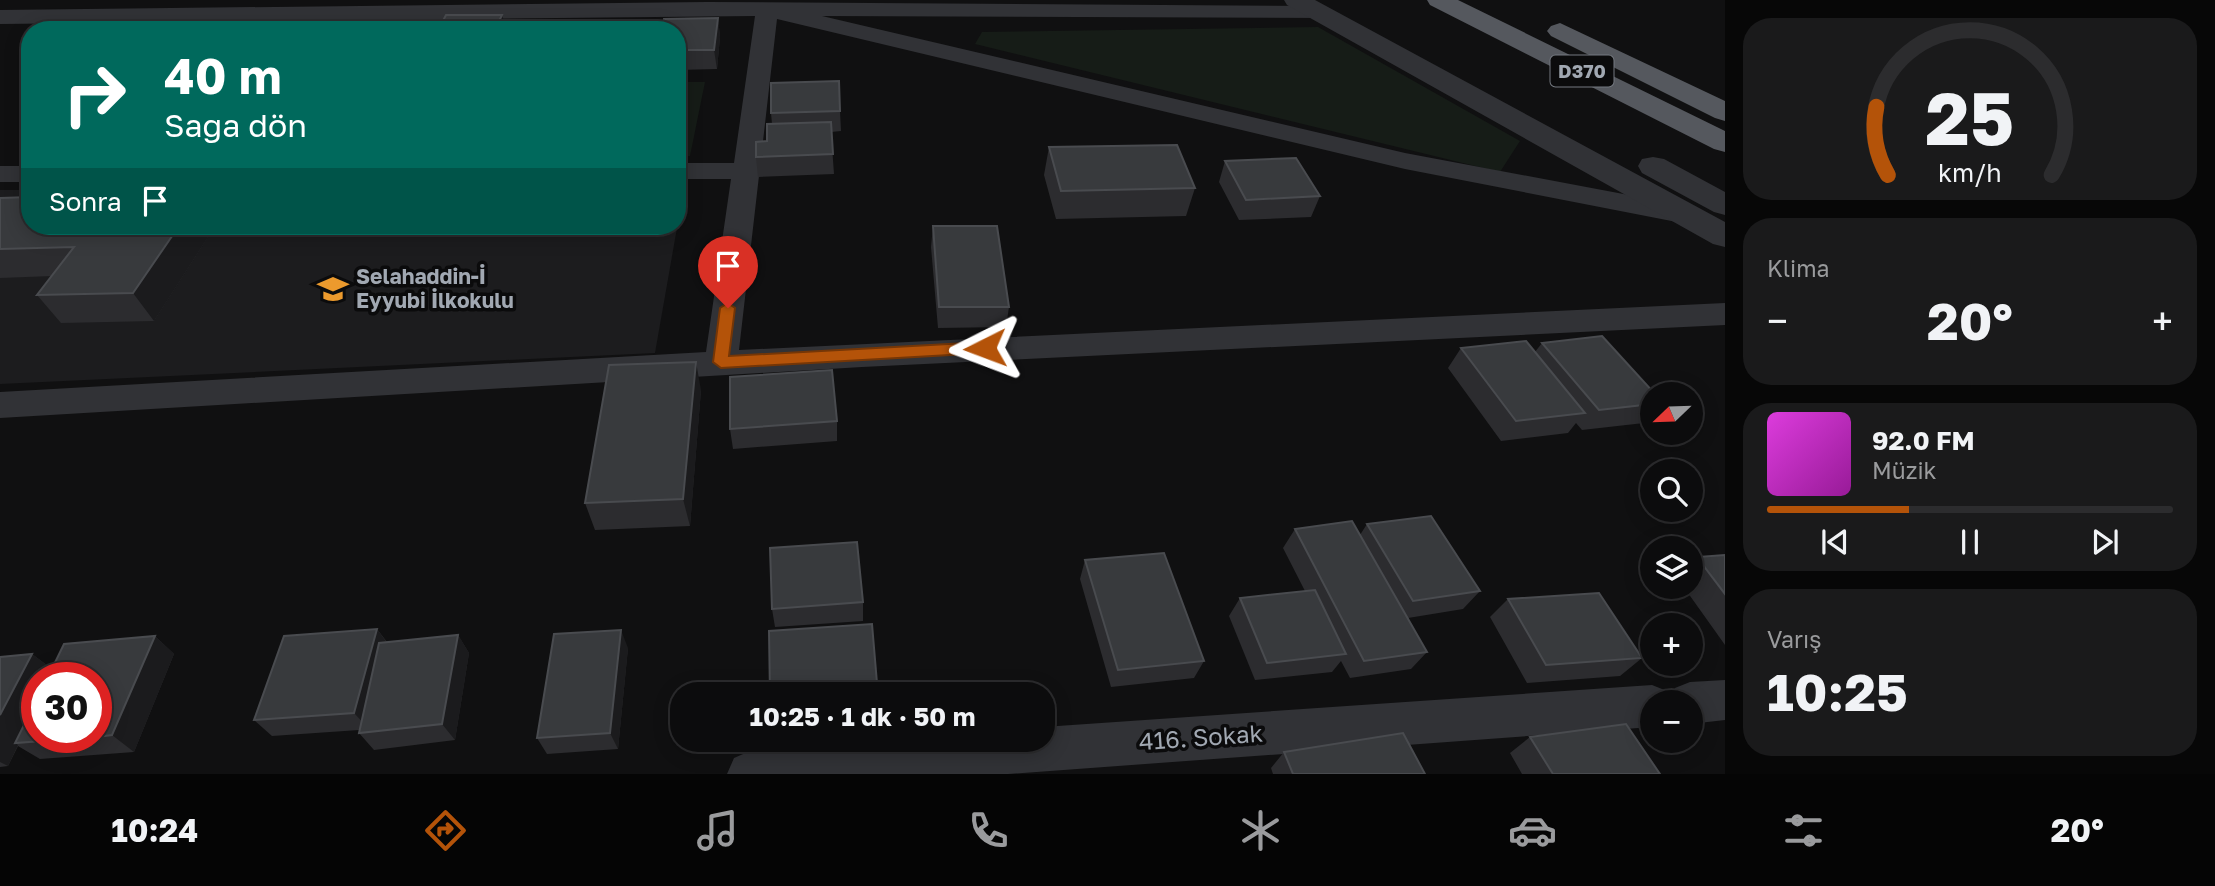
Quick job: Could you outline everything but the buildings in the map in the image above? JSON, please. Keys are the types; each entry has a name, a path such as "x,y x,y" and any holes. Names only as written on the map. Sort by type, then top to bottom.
{"highway":[{"name":"D370","path":"1439,0 1725,143"},
{"name":"D370","path":"1494,0 1725,112"}],"street":[{"path":"682,0 707,9"},
{"path":"266,21 707,9 1319,4 1725,205"},
{"path":"1319,4 1725,236"},
{"path":"0,17 186,8 226,21"},
{"path":"721,362 767,9"},
{"path":"767,9 1405,161 1687,215"},
{"path":"686,172 746,171"},
{"path":"0,174 21,174"},
{"path":"0,405 721,362 1157,339 1725,314"},
{"path":"1703,701 1725,700"},
{"name":"416. Sokak","path":"750,774 1079,746 1640,707"}],"shaded area":[{"path":"1318,27 1520,141 1500,172 975,44 982,32"},
{"path":"686,82 705,82 690,156 686,156"},
{"name":"Selahaddin-İ Eyyubi İlkokulu","path":"0,190 21,190 21,235 676,235 655,353 0,384"}],"place":[{"name":"Selahaddin-İ Eyyubi İlkokulu","path":"333,289"}],"route":[{"path":"728,308 721,362 985,348"}]}
